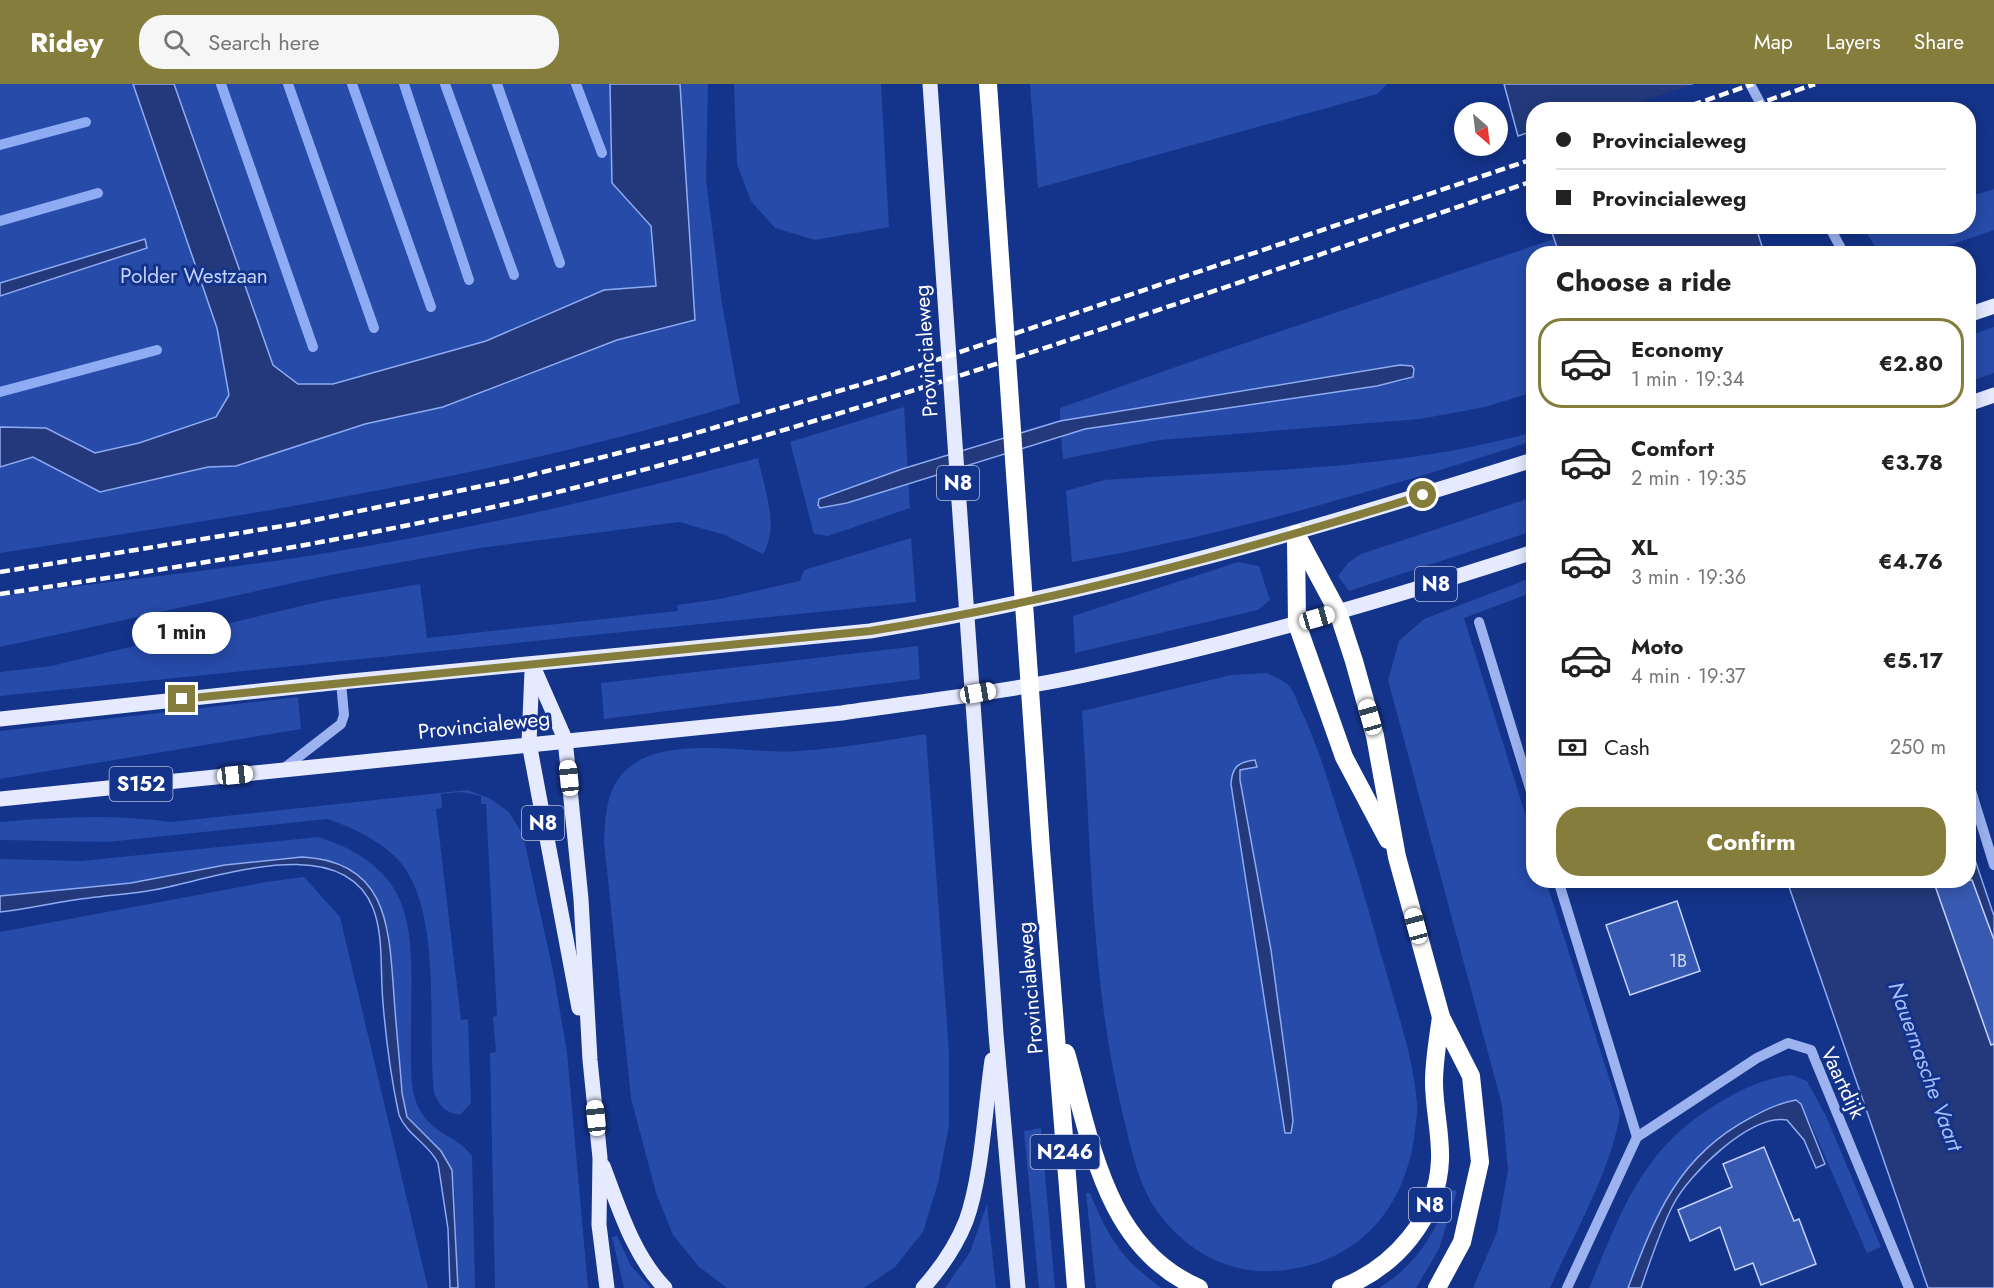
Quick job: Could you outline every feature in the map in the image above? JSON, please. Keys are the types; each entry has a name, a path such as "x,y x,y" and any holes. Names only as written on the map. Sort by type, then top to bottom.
{"highway":[{"name":"Provincialeweg","path":"988,86 1041,849 1076,1288"},
{"name":"N8","path":"1296,534 1338,612 1375,736 1397,857 1441,1017 1434,1082 1440,1136 1437,1191 1423,1221 1400,1250 1356,1283 1341,1288"},
{"name":"N8","path":"1296,534 1297,624 1344,757 1397,857"},
{"path":"1055,1017 1104,1187 1125,1226 1148,1254 1186,1283 1199,1288"},
{"path":"1437,1288 1462,1242 1480,1162 1471,1076 1441,1017"}],"main road":[{"name":"Provincialeweg","path":"930,84 996,1034 1018,1288"},
{"path":"1976,312 1994,306"},
{"path":"1976,401 1994,395"},
{"path":"0,719 340,682 870,631 941,620 1084,589 1296,534 1526,462"},
{"name":"Provincialeweg","path":"0,799 565,739 842,713 978,693 1084,675 1297,624 1526,554"},
{"name":"N8","path":"532,664 565,739 581,899 590,1060 600,1158 636,1245 651,1273 665,1288"},
{"name":"N8","path":"532,664 529,743 557,902 590,1060"},
{"name":"N8","path":"923,1288 946,1260 966,1221 972,1196 996,1034"},
{"path":"600,1158 599,1225 607,1288"}],"street":[{"path":"1750,84 1760,102"},
{"path":"1479,622 1526,775"},
{"path":"282,770 341,723 344,715 340,682"},
{"path":"1976,807 1994,865"},
{"path":"1560,888 1636,1137 1566,1288"},
{"name":"Vaartdijk","path":"1636,1137 1767,1053 1788,1043 1811,1050 1909,1288"}],"green space":[{"name":"Polder Westzaan","path":"0,84 669,84 695,320 680,84 708,84 706,180 722,304 740,403 649,429 466,473 187,524 0,553","holes":["533,372 443,407 379,421"]},
{"path":"734,84 881,84 889,227 815,240 775,228 751,201 737,164"},
{"path":"1030,84 1387,84 1377,94 1038,188"},
{"path":"1994,189 1994,230 1947,246 1875,246 1867,234 1976,234 1976,195"},
{"path":"1554,239 1556,246 1533,246"},
{"path":"1526,248 1526,394 1485,407 1420,419 1160,440 1063,459 1061,437 1064,434 1085,429 1405,381 1400,365 1060,421 1060,408"},
{"path":"1994,327 1994,373 1976,379 1976,333"},
{"path":"904,407 910,508 828,536 814,534 790,442"},
{"path":"1526,434 1526,443 1362,493 1247,525 1072,562 1066,491 1104,480 1374,462 1481,445"},
{"path":"758,458 767,494 770,519 768,543 763,554 725,535 679,522 480,548 330,575 0,647 0,596 252,564 407,539 583,502"},
{"path":"1526,499 1526,533 1349,591 1338,576 1348,563 1361,554"},
{"path":"911,538 916,602 0,696 0,672 51,666 322,601 420,584 427,638 678,611 677,605 720,599 800,581 804,570"},
{"path":"1238,562 1259,566 1270,600 1258,610 1075,653 1073,616"},
{"path":"1526,580 1526,595 1464,618 1526,817 1526,888 1548,888 1620,1112 1610,1155 1601,1178 1550,1288 1473,1288 1497,1232 1508,1170 1502,1105 1388,680 1399,641 1424,619"},
{"path":"918,646 920,679 604,719 601,683"},
{"path":"1267,673 1291,689 1319,753 1403,1029 1413,1074 1417,1117 1408,1165 1399,1190 1386,1212 1370,1231 1350,1247 1328,1259 1303,1267 1255,1271 1219,1262 1188,1244 1162,1218 1151,1202 1137,1169 1122,1111 1104,1013 1094,912 1082,711 1231,675"},
{"path":"298,697 301,729 0,779 0,731"},
{"path":"926,734 949,1052 949,1125 938,1183 923,1232 895,1267 864,1288 727,1288 699,1267 673,1235 656,1193 631,1098 604,842 610,795 626,770 643,759 663,752 709,748 799,751"},
{"path":"467,790 489,798 509,812 523,835 553,971 567,1052 588,1288 495,1288 490,1053 496,1052 493,1017 497,1016 486,804 481,804 481,796 461,792 441,794 442,808 436,809 461,1020 468,1019 471,1103 460,1115 450,1113 444,1108 434,1093 431,976 424,916 416,890 397,859 369,837 327,819 108,842 0,840 0,822 86,817 171,822"},
{"path":"319,837 354,852 379,870 396,892 406,916 412,972 413,1092 420,1111 427,1120 458,1142 472,1156 475,1288 458,1288 454,1182 441,1151 407,1117 402,1093 388,929 372,891 361,879 338,864 315,857 284,858 225,865 131,883 0,896 0,859 81,861"},
{"path":"304,877 340,917 428,1288 0,1288 0,932 266,882"},
{"path":"1792,1075 1807,1081 1826,1116 1881,1247 1867,1253 1810,1122 1796,1100 1761,1111 1732,1127 1708,1147 1687,1170 1669,1196 1654,1224 1628,1288 1589,1288 1626,1203 1655,1157 1674,1136 1698,1117 1734,1094 1766,1080"},
{"path":"1041,1128 1055,1288 1039,1288 1024,1131"},
{"path":"1452,1190 1457,1191 1439,1249 1416,1288 1379,1288 1405,1268 1424,1245 1439,1220"},
{"path":"1086,1193 1090,1193 1103,1223 1118,1247 1136,1267 1161,1288 1096,1288"},
{"path":"987,1204 996,1288 945,1288 970,1252"},
{"path":"617,1236 631,1266 651,1288 624,1288 612,1237"}],"water":[{"path":"133,84 174,84 273,365 298,384 333,384 486,341 604,290 656,286 651,226 612,183 610,84 680,84 695,320 617,340 443,407 365,424 236,466 208,467 100,492 33,457 0,467 0,427 46,428 95,453 139,443 216,417 229,395 217,328"},
{"path":"1504,84 1705,84 1709,102 1526,102 1526,133 1518,136"},
{"path":"1552,234 1758,234 1762,246 1557,246"},
{"path":"145,239 147,248 0,296 0,283"},
{"path":"1400,365 1412,366 1413,377 1377,386 1085,429 847,503 820,508 818,505 819,499 902,469 1060,421"},
{"path":"1255,760 1257,767 1240,770 1240,780 1271,950 1289,1084 1293,1121 1291,1133 1285,1133 1231,784 1237,766"},
{"path":"302,857 331,861 352,871 368,885 379,903 390,947 402,1093 407,1117 441,1151 452,1170 458,1288 450,1288 448,1229 438,1163 429,1150 407,1128 399,1115 386,1031 379,930 373,908 357,884 333,870 305,865 273,866 240,870 145,891 0,912 0,896 131,883 225,865"},
{"name":"Nauernasche Vaart","path":"1976,863 1994,916 1994,1288 1928,1288 1789,888 1976,888"},
{"path":"1796,1100 1801,1104 1825,1164 1816,1168 1804,1140 1787,1120 1772,1121 1756,1126 1739,1136 1706,1163 1681,1192 1664,1225 1641,1288 1628,1288 1659,1213 1672,1190 1704,1150 1725,1133 1750,1118"}],"pier":[{"path":"1694,84 1708,84 1711,102 1640,102"}],"building":[{"path":"1936,888 1975,888 1994,940 1994,1044 1991,1045"},
{"path":"1677,901 1700,971 1630,995 1606,925"},
{"path":"1764,1147 1794,1221 1799,1219 1816,1264 1761,1285 1753,1263 1735,1270 1720,1227 1690,1241 1678,1210 1732,1187 1723,1164"}],"waterway":[{"path":"221,84 313,347"},
{"path":"288,84 374,328"},
{"path":"352,84 431,307"},
{"path":"404,84 469,280"},
{"path":"445,84 514,275"},
{"path":"497,84 560,263"},
{"path":"576,84 602,153"},
{"path":"0,145 86,122"},
{"path":"0,221 98,193"},
{"path":"0,392 157,350"}],"railway":[{"path":"1701,102 1753,84"},
{"path":"1763,102 1815,84"},
{"path":"0,572 295,524 507,481 679,438 883,378 1526,161"},
{"path":"0,594 316,543 472,512 628,474 742,442 970,372 1526,183"}],"route":[{"path":"182,699 870,631 1011,606 1095,587 1296,534 1423,495"}]}
